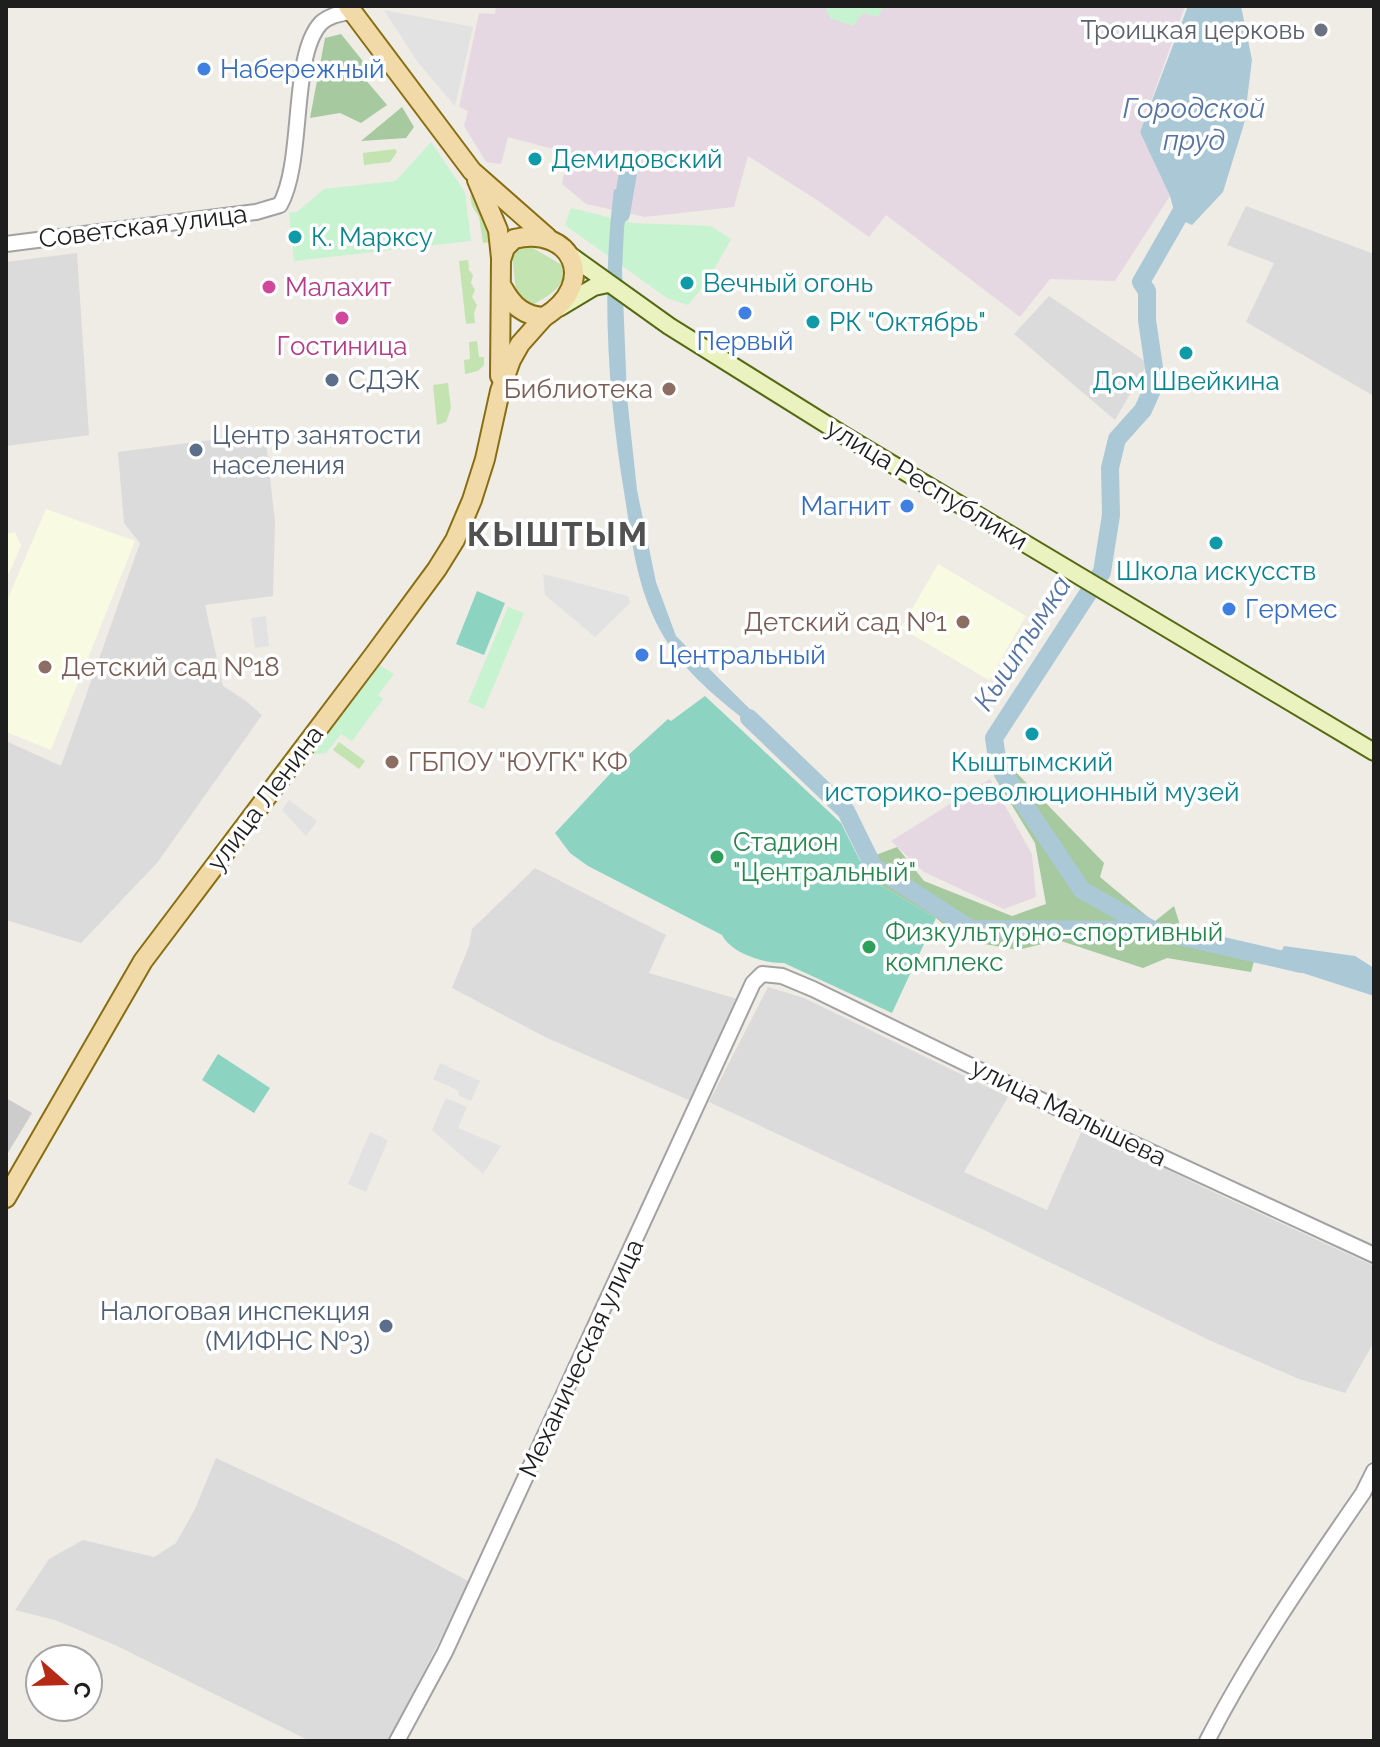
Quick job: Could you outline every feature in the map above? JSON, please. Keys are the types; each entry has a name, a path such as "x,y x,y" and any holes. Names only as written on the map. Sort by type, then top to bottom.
{"main road":[{"path":"349,9 472,171 560,247 575,267 572,289 520,344 500,391"},
{"path":"472,171 498,230 503,288 500,391"},
{"path":"501,260 505,248 514,239 537,236 560,247"},
{"name":"улица Республики","path":"560,247 608,284 845,436 1374,752"},
{"path":"503,288 521,311 533,316 548,315 594,287 608,284"},
{"name":"улица Ленина","path":"6,1198 143,961 373,656 455,540 485,459 500,391"}],"street":[{"name":"Советская улица","path":"6,244 256,212 280,205 291,171 310,41 322,22 349,9"},
{"name":"улица Малышева","path":"762,974 782,976 813,989 1082,1120 1374,1255"},
{"name":"Механическая улица","path":"397,1741 471,1597 753,983 762,974"},
{"path":"1207,1741 1279,1614 1363,1493 1374,1471"}],"shaded area":[{"path":"496,6 1185,6 1140,132 1170,196 1115,281 1050,279 1020,317 886,215 869,237 748,156 734,207 645,217 586,204 562,184 568,153 508,137 501,164 486,162 464,126 468,111 459,107 479,13 495,14"},
{"path":"384,10 473,27 455,106 417,61"},
{"path":"1246,206 1374,254 1374,396 1246,322 1274,263 1227,245"},
{"path":"77,253 89,435 6,446 6,262"},
{"path":"1049,296 1148,363 1115,420 1014,334"},
{"path":"265,433 275,522 273,596 205,605 223,686 262,715 157,863 81,943 6,920 6,741 61,766 140,543 124,523 118,452"},
{"name":"Детский сад №18","path":"46,509 135,541 51,750 6,732 6,603"},
{"path":"15,532 21,546 6,580 6,534"},
{"name":"Детский сад №1","path":"938,564 1026,616 989,680 901,628"},
{"path":"543,574 628,596 630,603 595,637 545,595"},
{"path":"266,616 269,646 255,648 251,618"},
{"path":"990,779 1032,854 1036,897 1004,909 924,872 891,841"},
{"path":"289,800 317,821 306,836 282,810"},
{"path":"535,868 666,935 649,973 741,1000 691,1101 547,1038 452,988 469,946 472,929"},
{"path":"768,987 804,998 1008,1097 964,1172 1047,1210 1083,1128 1374,1266 1374,1342 1345,1393 1299,1379 1209,1340 984,1230 709,1102"},
{"path":"440,1063 480,1081 471,1101 458,1095 459,1091 433,1079"},
{"path":"6,1098 32,1113 6,1156"},
{"path":"446,1098 467,1107 458,1128 501,1146 483,1174 432,1130"},
{"path":"370,1132 388,1140 366,1192 348,1184"},
{"path":"216,1458 393,1541 470,1582 388,1741 310,1741 115,1645 55,1620 15,1610 49,1559 83,1540 154,1557 176,1543 195,1509"}],"green space":[{"path":"825,6 884,6 878,17 863,13 853,26 830,18"},
{"path":"341,34 366,65 359,72 387,105 361,123 340,113 310,118 325,38"},
{"path":"402,107 414,127 406,138 361,141"},
{"path":"431,142 465,192 471,241 294,261 289,213 297,212 324,189 396,181"},
{"path":"395,149 397,152 390,162 364,165 363,153"},
{"path":"470,195 486,210 491,242 483,243 479,217"},
{"path":"571,208 632,223 710,226 731,239 708,280 688,305 667,298 565,225"},
{"path":"523,246 531,247 562,265 559,285 531,306 517,300 512,255"},
{"path":"468,260 475,290 472,297 477,305 475,323 466,324 459,261"},
{"path":"477,341 479,357 484,357 484,365 478,371 465,374 464,360 470,359 469,342"},
{"path":"448,383 451,408 446,422 437,425 433,385"},
{"path":"477,591 505,603 484,655 456,644"},
{"path":"508,607 524,613 484,709 468,702"},
{"path":"379,665 394,674 378,695 383,699 352,741 341,734 326,753 305,755 372,667"},
{"name":"Стадион \"Центральный\"","path":"705,696 841,823 860,861 879,884 936,918 892,1013 784,963 768,962 741,952 722,935 588,866 570,853 555,833 623,760 668,719 671,721"},
{"path":"339,742 365,761 359,769 333,750"},
{"path":"1012,768 1104,863 1100,877 1154,922 1174,906 1186,944 1255,958 1251,972 1167,958 1143,968 1058,940 1018,950 962,940 936,918 879,884 860,861 897,847 924,881 1012,916 1046,904 1035,843 994,776"},
{"path":"218,1054 270,1088 254,1113 202,1080"}],"water":[{"name":"Городской пруд","path":"1188,6 1241,6 1252,60 1244,124 1223,192 1192,225 1176,218 1170,196 1140,132"},
{"path":"614,189 629,194 622,271 627,397 637,490 656,582 676,636 772,731 763,735 709,690 673,652 655,620 642,587 619,460 608,344 608,267"},
{"path":"1284,946 1355,956 1374,968 1374,996 1275,964"}],"waterway":[{"path":"621,214 628,173"},
{"name":"Кыштымка","path":"1188,200 1141,282 1147,291 1147,320 1156,381 1143,410 1117,439 1110,468 1111,515 1102,572 994,738 998,765 1082,890 1153,930 1301,964"},
{"path":"749,718 846,811 873,866 971,929 1149,930"}],"place":[{"name":"Троицкая церковь","path":"1321,30"},
{"name":"Набережный","path":"204,69"},
{"name":"Демидовский","path":"535,159"},
{"name":"К. Марксу","path":"295,237"},
{"name":"Вечный огонь","path":"687,283"},
{"name":"Малахит","path":"269,287"},
{"name":"Первый","path":"745,313"},
{"name":"Гостиница","path":"342,318"},
{"name":"РК \"Октябрь\"","path":"813,322"},
{"name":"Дом Швейкина","path":"1186,353"},
{"name":"СДЭК","path":"332,380"},
{"name":"Библиотека","path":"669,389"},
{"name":"Центр занятости населения","path":"196,450"},
{"name":"Магнит","path":"907,506"},
{"name":"Школа искусств","path":"1216,543"},
{"name":"Гермес","path":"1229,609"},
{"name":"Детский сад №1","path":"963,622"},
{"name":"Центральный","path":"642,655"},
{"name":"Детский сад №18","path":"45,667"},
{"name":"Кыштымский историко-революционный музей","path":"1032,734"},
{"name":"ГБПОУ \"ЮУГК\" КФ","path":"392,762"},
{"name":"Стадион \"Центральный\"","path":"717,857"},
{"name":"Физкультурно-спортивный комплекс","path":"869,947"},
{"name":"Налоговая инспекция (МИФНС №3)","path":"386,1326"}],"district":[{"name":"КЫШТЫМ","path":"558,534"}]}
